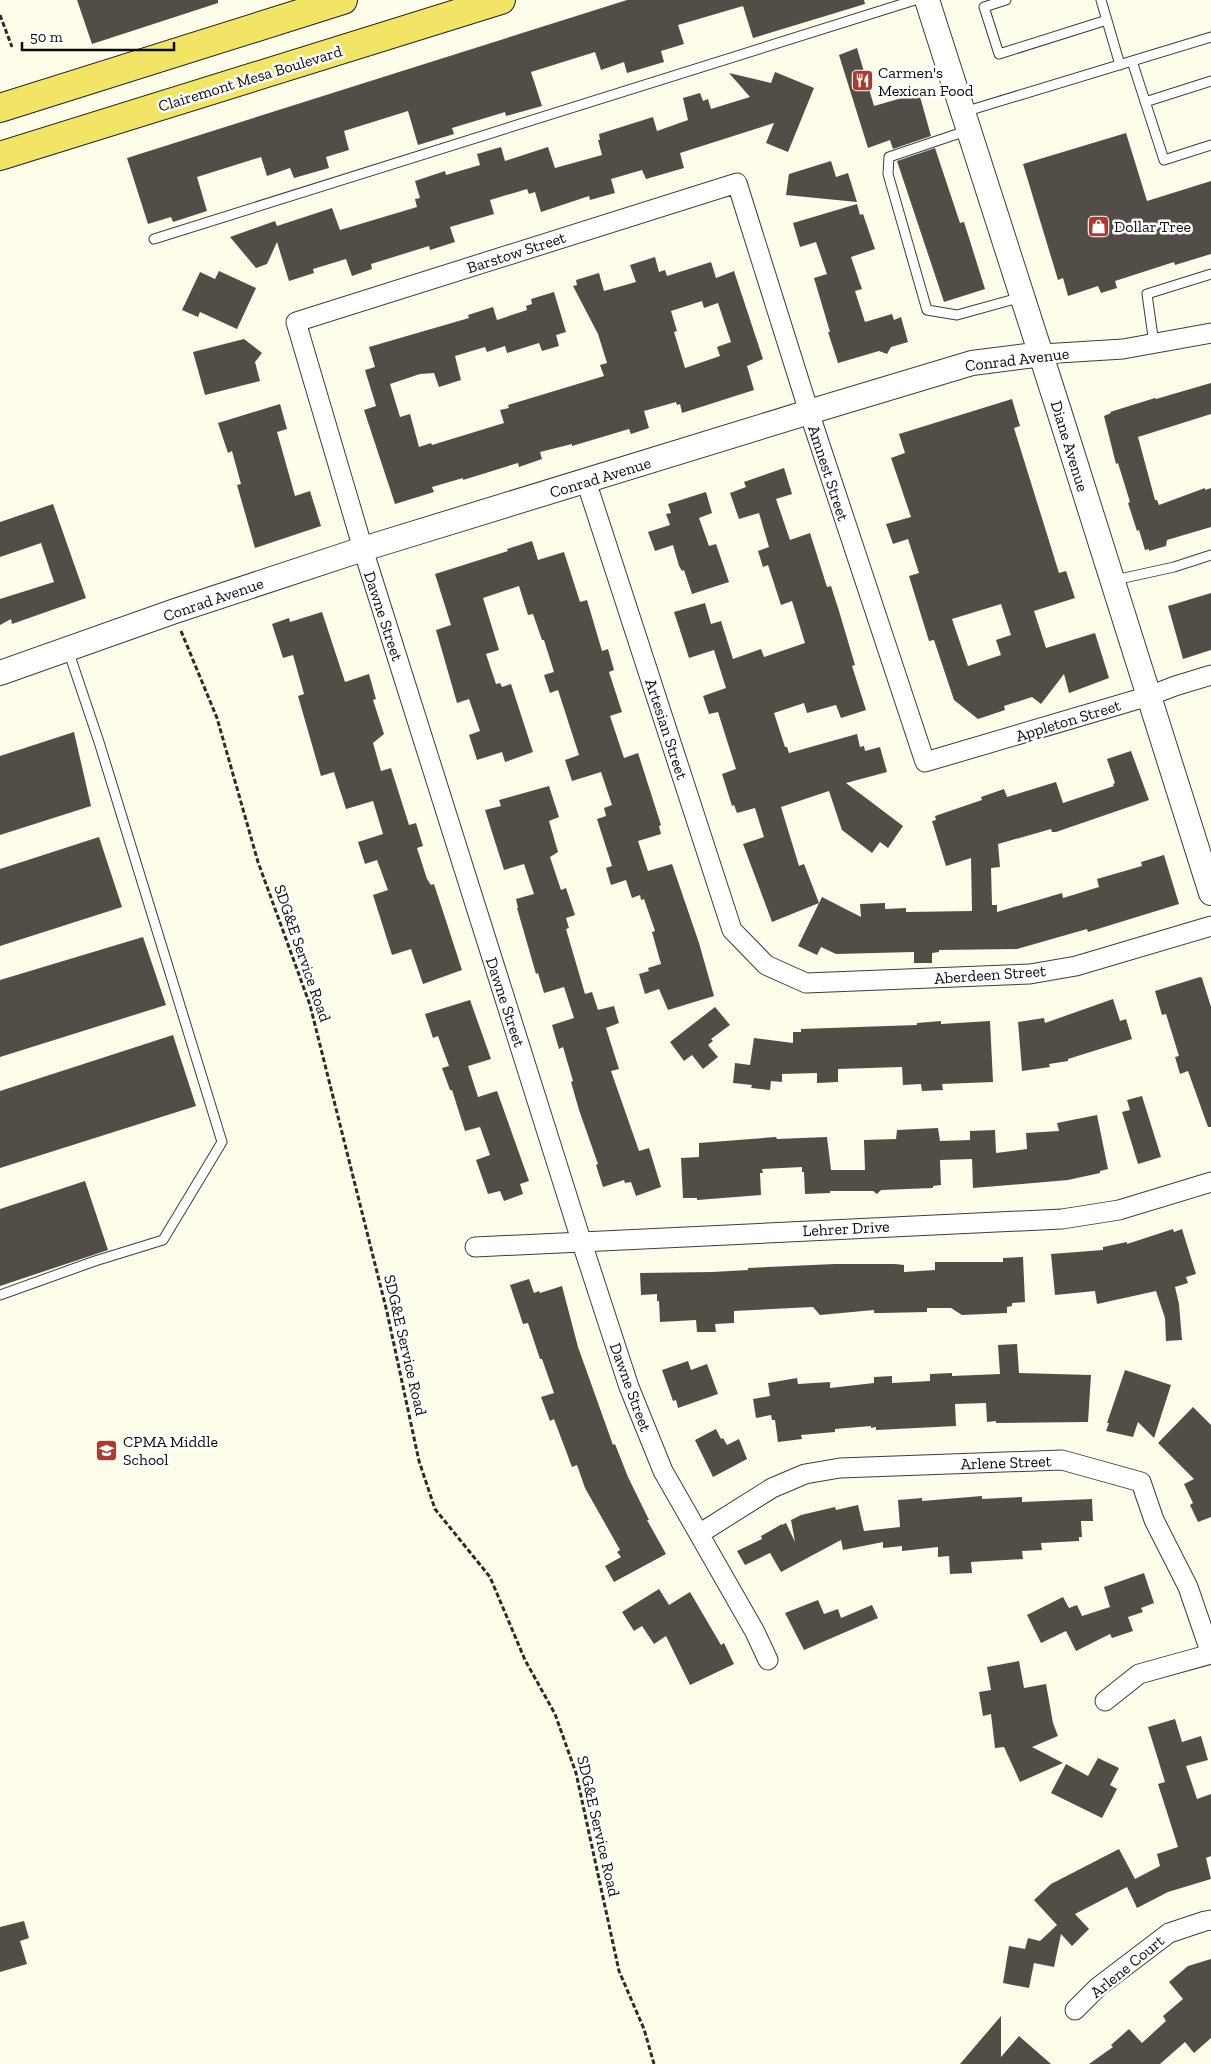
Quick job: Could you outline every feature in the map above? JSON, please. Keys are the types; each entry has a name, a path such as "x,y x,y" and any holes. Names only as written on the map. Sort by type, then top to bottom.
{"main road":[{"path":"0,108 343,0"},
{"name":"Clairemont Mesa Boulevard","path":"0,156 501,0"}],"street":[{"name":"Diane Avenue","path":"927,0 1024,296 1111,581 1211,894"},
{"name":"Barstow Street","path":"296,322 737,183"},
{"name":"Amnest Street","path":"737,183 809,412 925,762"},
{"name":"Dawne Street","path":"296,322 363,549 581,1240 632,1395 663,1471 755,1632 768,1660"},
{"name":"Conrad Avenue","path":"0,673 175,611 363,549 972,363 1042,354 1123,349 1211,333"},
{"name":"Artesian Street","path":"586,481 732,930 766,965"},
{"name":"Appleton Street","path":"925,762 1149,696 1211,675"},
{"name":"Aberdeen Street","path":"766,965 806,983 1030,974 1076,966 1211,926"},
{"name":"Lehrer Drive","path":"475,1247 581,1240 1062,1219 1119,1210 1211,1182"},
{"name":"Arlene Street","path":"699,1534 772,1488 805,1474 840,1468 1062,1460 1141,1482 1154,1520 1188,1587 1211,1654"},
{"path":"1106,1702 1139,1674 1211,1654"},
{"name":"Arlene Court","path":"1076,2010 1098,1988 1169,1933 1211,1920"}],"lane":[{"path":"154,239 915,0"},
{"path":"1006,0 983,3 999,54 1107,20"},
{"path":"1101,0 1120,65"},
{"path":"1024,296 957,315 927,310 888,174 889,157 967,121 1120,65 1211,37"},
{"path":"1132,61 1164,160 1211,145"},
{"path":"1145,102 1211,81"},
{"path":"1154,344 1147,294 1211,274"},
{"path":"1111,581 1174,567 1211,555"},
{"path":"0,1295 94,1261 163,1240 222,1142 99,742 68,649"}],"path":[{"path":"0,16 12,47"},
{"name":"SDG&E Service Road","path":"175,611 185,643 217,718 258,862 310,1005 387,1312 419,1461 435,1509 490,1577 526,1660 555,1714 576,1773 619,1971 644,2029 654,2064"}],"building":[{"path":"77,0 218,0 218,3 92,44"},
{"path":"627,0 864,0 865,4 753,38 743,6 678,25 684,44 661,51 664,62 627,73 624,62 601,70 595,52 531,72 542,106 506,116 505,112 452,128 454,134 418,145 408,111 344,131 349,150 326,157 329,168 294,178 290,168 267,176 261,157 197,177 207,211 173,222 171,217 148,224 127,158"},
{"path":"857,48 874,106 919,93 931,136 893,149 890,140 868,148 839,55"},
{"path":"775,72 814,88 788,152 766,143 774,123 680,153 684,168 646,179 642,170 611,179 615,193 590,200 589,196 541,212 535,192 529,194 527,189 490,200 494,214 450,227 455,242 430,250 429,246 371,264 372,269 352,276 346,259 313,269 314,273 289,281 277,242 267,264 256,268 230,237 275,221 277,226 332,208 340,230 417,207 415,199 420,198 415,181 445,171 446,175 480,165 477,154 501,147 505,161 548,147 555,168 602,155 598,140 600,140 599,134 653,117 657,131 688,120 683,98 700,93 703,101 708,99 711,109 750,97 729,73 771,83"},
{"name":"Dollar Tree","path":"1126,133 1147,201 1211,181 1211,254 1175,265 1174,262 1115,281 1117,288 1101,293 1098,286 1068,296 1063,278 1058,280 1023,164"},
{"path":"935,148 960,223 964,222 985,289 944,302 897,161"},
{"path":"831,161 836,177 848,173 857,202 786,195 789,174"},
{"path":"857,204 860,215 863,214 875,249 851,257 862,289 855,291 865,322 892,314 894,320 901,317 908,342 891,347 887,354 879,351 838,363 814,278 827,274 816,242 800,247 793,223"},
{"path":"655,257 659,272 665,270 667,276 711,262 716,278 734,271 763,359 747,366 754,390 682,413 680,404 677,405 676,402 644,411 649,428 631,434 629,429 572,446 572,444 540,452 542,459 519,467 518,463 463,480 463,478 432,487 434,492 395,504 364,410 376,406 365,370 375,367 369,347 469,318 468,315 493,307 497,320 527,310 526,306 532,304 531,299 554,292 566,332 556,335 559,346 542,351 539,343 507,353 505,346 487,352 485,347 455,356 461,380 439,387 434,373 420,374 390,384 400,417 410,414 419,447 431,443 432,445 504,423 500,410 509,408 508,405 604,376 600,365 607,363 598,334 573,286 577,285 576,280 599,273 604,291 636,282 630,265","holes":["702,301 704,308 718,303 731,342 717,347 720,356 685,368 674,332 677,331 671,311"]},
{"path":"219,271 256,288 237,329 200,312 198,317 182,310 200,272 215,279"},
{"path":"244,339 262,353 255,362 260,381 205,395 193,352"},
{"path":"1211,383 1211,414 1138,437 1155,500 1157,500 1159,505 1205,488 1205,490 1211,488 1211,527 1167,540 1166,546 1149,551 1149,549 1145,550 1128,503 1130,502 1118,463 1116,464 1104,416 1110,412 1155,398"},
{"path":"1012,399 1020,426 1014,428 1059,573 1066,571 1075,598 1034,611 1046,648 1095,633 1109,678 1069,693 1064,674 1041,704 1032,697 1004,706 1005,710 978,719 954,700 934,640 929,641 909,576 919,573 908,539 893,544 886,524 911,517 891,458 905,453 899,434","holes":["1001,604 1011,635 996,640 1001,655 968,666 952,619"]},
{"path":"280,404 287,429 277,432 295,496 310,491 321,526 255,548 237,485 241,484 232,451 228,453 218,423"},
{"path":"784,468 792,494 776,499 790,540 810,533 827,587 831,586 839,611 855,665 852,666 866,710 841,718 836,705 807,713 804,703 774,713 785,747 787,747 789,753 857,734 860,747 864,746 865,751 880,747 887,772 846,783 903,826 888,848 880,842 872,853 842,830 829,791 781,807 799,866 804,864 819,903 772,922 743,844 764,837 755,808 737,813 734,805 732,806 722,774 736,769 718,712 709,714 703,696 726,688 714,650 689,658 674,612 705,603 711,624 721,621 733,659 761,649 764,657 805,643 792,601 781,605 768,565 763,567 758,551 769,547 759,513 739,519 730,493 746,487 744,482"},
{"path":"706,492 712,513 699,518 709,546 716,544 729,582 692,594 684,570 682,571 679,566 673,545 655,551 648,532 670,525 666,514 671,513 668,504"},
{"path":"53,504 86,598 12,624 11,619 0,625 0,599 54,582 41,543 0,557 0,522"},
{"path":"532,541 538,560 564,552 580,602 587,600 602,651 608,649 614,670 609,672 622,712 610,716 624,758 638,753 661,825 659,826 661,834 638,841 648,871 672,864 699,943 714,996 668,1010 659,989 645,994 639,974 649,971 648,968 661,964 652,932 655,931 644,899 641,900 640,895 632,898 626,880 611,885 606,868 612,866 597,819 606,816 604,808 612,805 601,772 572,781 565,760 579,755 558,690 550,693 544,675 554,672 544,640 542,640 533,614 528,615 519,586 483,598 499,650 486,654 496,684 500,683 502,687 511,684 533,752 505,762 502,752 477,760 469,735 480,731 469,699 457,703 436,630 451,625 435,574 508,551 507,549"},
{"path":"1211,593 1211,650 1183,659 1168,606"},
{"path":"322,612 345,682 369,674 376,699 373,700 384,734 373,743 381,771 391,768 409,825 416,823 423,846 417,848 427,879 431,885 434,884 462,970 423,984 411,949 392,955 373,895 388,890 377,860 365,864 358,842 383,834 373,801 346,809 334,772 321,776 298,696 304,694 293,655 283,658 272,624 289,618 290,622"},
{"path":"74,732 91,806 0,835 0,756"},
{"path":"1131,751 1149,800 1056,832 1052,832 1051,829 998,844 1000,867 991,868 992,905 997,905 997,912 1062,893 1063,898 1099,887 1097,879 1142,866 1141,862 1164,855 1179,904 1088,932 1087,929 1017,949 939,950 939,952 932,953 932,963 914,963 914,952 836,954 821,947 817,955 798,946 822,897 861,917 860,904 885,903 885,909 906,908 906,912 972,911 971,858 946,866 932,821 936,820 935,816 982,800 981,797 1004,789 1007,797 1056,782 1063,803 1114,786 1113,784 1115,783 1107,759"},
{"path":"549,786 559,817 549,821 558,852 550,857 561,890 566,888 575,915 566,918 569,928 566,929 585,994 592,992 598,1010 614,1006 619,1023 606,1028 619,1069 611,1071 639,1151 649,1148 661,1187 636,1196 631,1182 625,1183 624,1180 603,1187 596,1165 598,1164 571,1082 573,1081 563,1047 559,1049 552,1025 574,1018 564,987 544,993 538,973 536,974 516,899 534,894 524,864 504,870 485,810 501,806 499,800"},
{"path":"99,837 122,907 0,946 0,869"},
{"path":"143,937 166,1005 0,1057 0,980"},
{"path":"1202,978 1211,1007 1211,1127 1208,1127 1188,1071 1180,1074 1175,1057 1179,1056 1166,1014 1162,1015 1155,991"},
{"path":"1113,999 1120,1021 1126,1019 1132,1039 1068,1059 1068,1061 1049,1064 1050,1067 1022,1071 1018,1022 1044,1018 1045,1023"},
{"path":"470,1000 491,1059 468,1066 478,1097 497,1091 529,1181 520,1184 523,1194 504,1201 500,1191 488,1194 476,1160 490,1155 480,1127 465,1131 452,1090 450,1090 442,1068 449,1066 438,1036 433,1038 425,1014"},
{"path":"715,1007 730,1025 711,1039 713,1041 708,1045 718,1057 703,1069 692,1055 684,1061 670,1042"},
{"path":"941,1021 941,1024 990,1021 993,1082 942,1084 943,1090 922,1091 921,1084 903,1085 902,1067 838,1069 838,1082 817,1083 817,1073 782,1074 782,1082 771,1081 770,1090 751,1088 752,1085 733,1083 735,1063 750,1065 754,1038 793,1043 793,1032 801,1032 801,1029 917,1025 917,1023"},
{"path":"173,1035 196,1106 0,1168 0,1091"},
{"path":"1142,1096 1161,1157 1138,1164 1122,1112 1130,1110 1127,1100"},
{"path":"1097,1115 1108,1169 1100,1171 1100,1173 1068,1180 973,1188 972,1159 940,1160 941,1185 933,1186 933,1188 881,1190 877,1194 873,1191 830,1191 830,1193 805,1194 802,1167 762,1169 763,1173 760,1173 761,1195 697,1200 697,1198 683,1198 681,1158 699,1157 699,1143 776,1137 777,1139 827,1137 831,1170 865,1170 864,1140 896,1139 897,1130 938,1128 940,1141 970,1140 970,1131 995,1130 996,1153 1027,1149 1026,1133 1059,1131 1057,1123"},
{"path":"85,1181 108,1250 0,1286 0,1209"},
{"path":"1173,1229 1174,1232 1182,1229 1196,1274 1186,1277 1188,1283 1175,1287 1179,1304 1182,1340 1166,1341 1165,1318 1156,1291 1097,1304 1095,1291 1055,1295 1051,1254 1103,1250 1103,1247 1127,1242 1127,1244"},
{"path":"1023,1257 1025,1302 1012,1303 1012,1306 1007,1307 1007,1313 962,1315 951,1308 927,1308 927,1312 874,1313 874,1310 820,1315 813,1307 734,1311 734,1323 715,1324 716,1332 697,1332 696,1320 660,1322 657,1294 641,1295 640,1273 712,1272 748,1270 748,1268 835,1264 904,1265 904,1272 935,1270 935,1262 1003,1262 1003,1258"},
{"path":"529,1279 534,1293 562,1286 578,1347 613,1445 615,1444 628,1477 649,1520 647,1520 666,1554 614,1582 605,1566 621,1557 617,1552 620,1550 585,1488 577,1465 572,1467 554,1419 550,1421 541,1397 554,1393 528,1323 523,1324 510,1285"},
{"path":"1017,1344 1019,1373 1091,1375 1088,1422 987,1422 986,1403 955,1404 956,1426 876,1430 876,1427 871,1428 871,1426 835,1429 835,1432 801,1435 802,1439 778,1442 775,1420 772,1420 771,1415 756,1418 753,1399 770,1396 768,1383 797,1378 798,1384 830,1382 830,1388 874,1383 874,1377 892,1376 892,1383 930,1381 930,1374 952,1373 952,1376 1000,1374 998,1345"},
{"path":"688,1361 691,1370 707,1364 718,1394 678,1408 676,1400 673,1401 662,1370"},
{"path":"1125,1370 1171,1385 1154,1438 1138,1422 1133,1437 1106,1431"},
{"path":"1193,1407 1211,1425 1211,1517 1198,1522 1190,1505 1193,1503 1184,1484 1194,1479 1158,1443"},
{"path":"716,1429 721,1439 723,1438 727,1445 739,1439 747,1459 713,1477 695,1440"},
{"path":"982,1496 982,1499 1022,1497 1022,1502 1092,1499 1093,1521 1081,1521 1082,1537 1079,1537 1079,1541 1041,1543 1042,1550 1022,1551 1023,1559 971,1562 972,1573 950,1574 949,1556 938,1557 938,1547 902,1551 902,1546 883,1548 883,1542 843,1550 841,1540 781,1572 770,1553 745,1565 737,1551 762,1539 761,1536 786,1523 795,1542 791,1520 801,1515 835,1507 836,1510 858,1505 864,1531 900,1527 898,1500 922,1498 922,1501"},
{"path":"1144,1573 1154,1603 1141,1608 1143,1612 1128,1617 1133,1631 1112,1638 1110,1634 1076,1651 1066,1631 1041,1643 1027,1615 1063,1597 1069,1608 1077,1605 1082,1616 1110,1607 1104,1587"},
{"path":"659,1589 669,1605 690,1592 721,1645 724,1643 734,1664 690,1685 666,1636 654,1644 642,1626 634,1631 622,1612"},
{"path":"818,1600 824,1614 838,1609 841,1618 872,1605 878,1618 804,1650 785,1613"},
{"path":"1019,1661 1024,1688 1046,1684 1053,1723 1058,1736 1032,1747 1063,1763 1020,1782 1004,1747 995,1748 991,1714 983,1716 979,1692 991,1690 987,1667"},
{"path":"1175,1719 1182,1742 1201,1736 1208,1760 1186,1766 1197,1799 1211,1794 1211,1856 1206,1858 1211,1879 1168,1892 1137,1908 1127,1887 1075,1914 1089,1929 1072,1946 1061,1934 1054,1967 1034,1963 1029,1988 1003,1983 1009,1946 1025,1949 1028,1938 1040,1941 1057,1925 1034,1900 1051,1884 1119,1849 1135,1879 1160,1866 1157,1854 1178,1847 1158,1784 1165,1782 1148,1727"},
{"path":"1098,1758 1119,1768 1110,1785 1117,1789 1102,1818 1051,1793 1066,1764 1088,1776"},
{"path":"24,1921 29,1938 20,1941 27,1964 0,1972 0,1927"},
{"path":"1211,1959 1211,2038 1194,2053 1185,2042 1160,2064 1089,2064 1113,2047 1111,2045 1129,2029 1142,2043 1166,2021 1163,2016 1183,1999 1169,1982 1188,1966"},
{"path":"1001,2016 1001,2057 1019,2036 1051,2064 960,2064"}],"place":[{"name":"Carmen's Mexican Food","path":"862,81"},
{"name":"Dollar Tree","path":"1098,226"},
{"name":"CPMA Middle School","path":"107,1450"}]}
